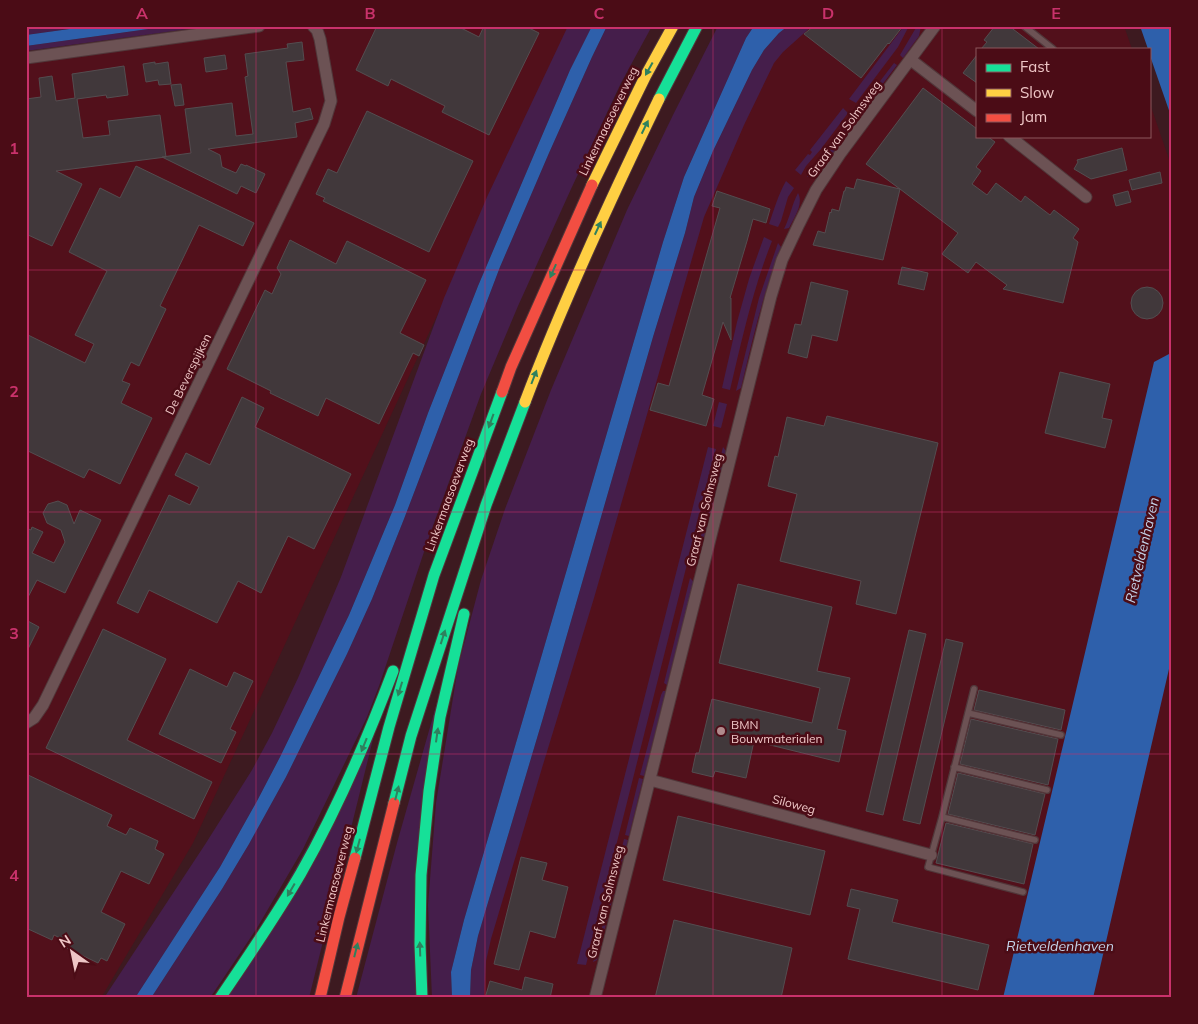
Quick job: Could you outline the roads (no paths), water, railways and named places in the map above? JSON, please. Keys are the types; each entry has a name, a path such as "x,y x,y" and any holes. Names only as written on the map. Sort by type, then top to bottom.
{"highway":[{"name":"Linkermaasoeverweg","path":"320,998 339,917 389,726 434,575 511,367 602,163 673,26"},
{"path":"345,998 412,736 486,505 535,376 580,268 624,171 697,26"},
{"path":"475,575 483,547 486,505"},
{"path":"402,645 412,617 434,575"},
{"path":"422,998 420,944 421,875 429,791 440,717 467,603"},
{"path":"220,998 249,956 316,845 343,793 386,691 395,663"}],"street":[{"path":"26,58 259,26"},
{"name":"De Beverspijken","path":"26,723 34,718 43,705 324,124 331,100 320,39 317,30 313,26"},
{"name":"Graaf van Solmsweg","path":"595,998 771,296 782,260 816,190 840,154 935,26"},
{"path":"911,60 976,111"},
{"path":"1012,138 1086,197"},
{"name":"Siloweg","path":"650,780 931,855"}],"lane":[{"path":"1024,26 1052,48"},
{"path":"974,689 928,867 1023,892"},
{"path":"968,713 1061,735"},
{"path":"954,767 1047,790"},
{"path":"942,818 1035,840"}],"water":[{"path":"91,26 170,26 26,46 26,35"},
{"path":"592,26 607,26 500,267 404,519 372,599 347,654 286,777 222,889 151,998 135,998 220,867 257,801 349,615 395,505 428,413 478,286 570,70"},
{"path":"754,26 788,26 764,50 752,70 713,151 694,197 478,936 471,970 470,998 452,998 451,972 464,920 663,242 684,177 746,38"},
{"path":"1140,26 1172,26 1172,119 1150,56 1150,48 1148,48"},
{"name":"Rietveldenhaven","path":"1172,347 1172,656 1093,998 1003,998 1154,362 1169,354"}],"place":[{"name":"BMN Bouwmaterialen","path":"721,731"}]}
